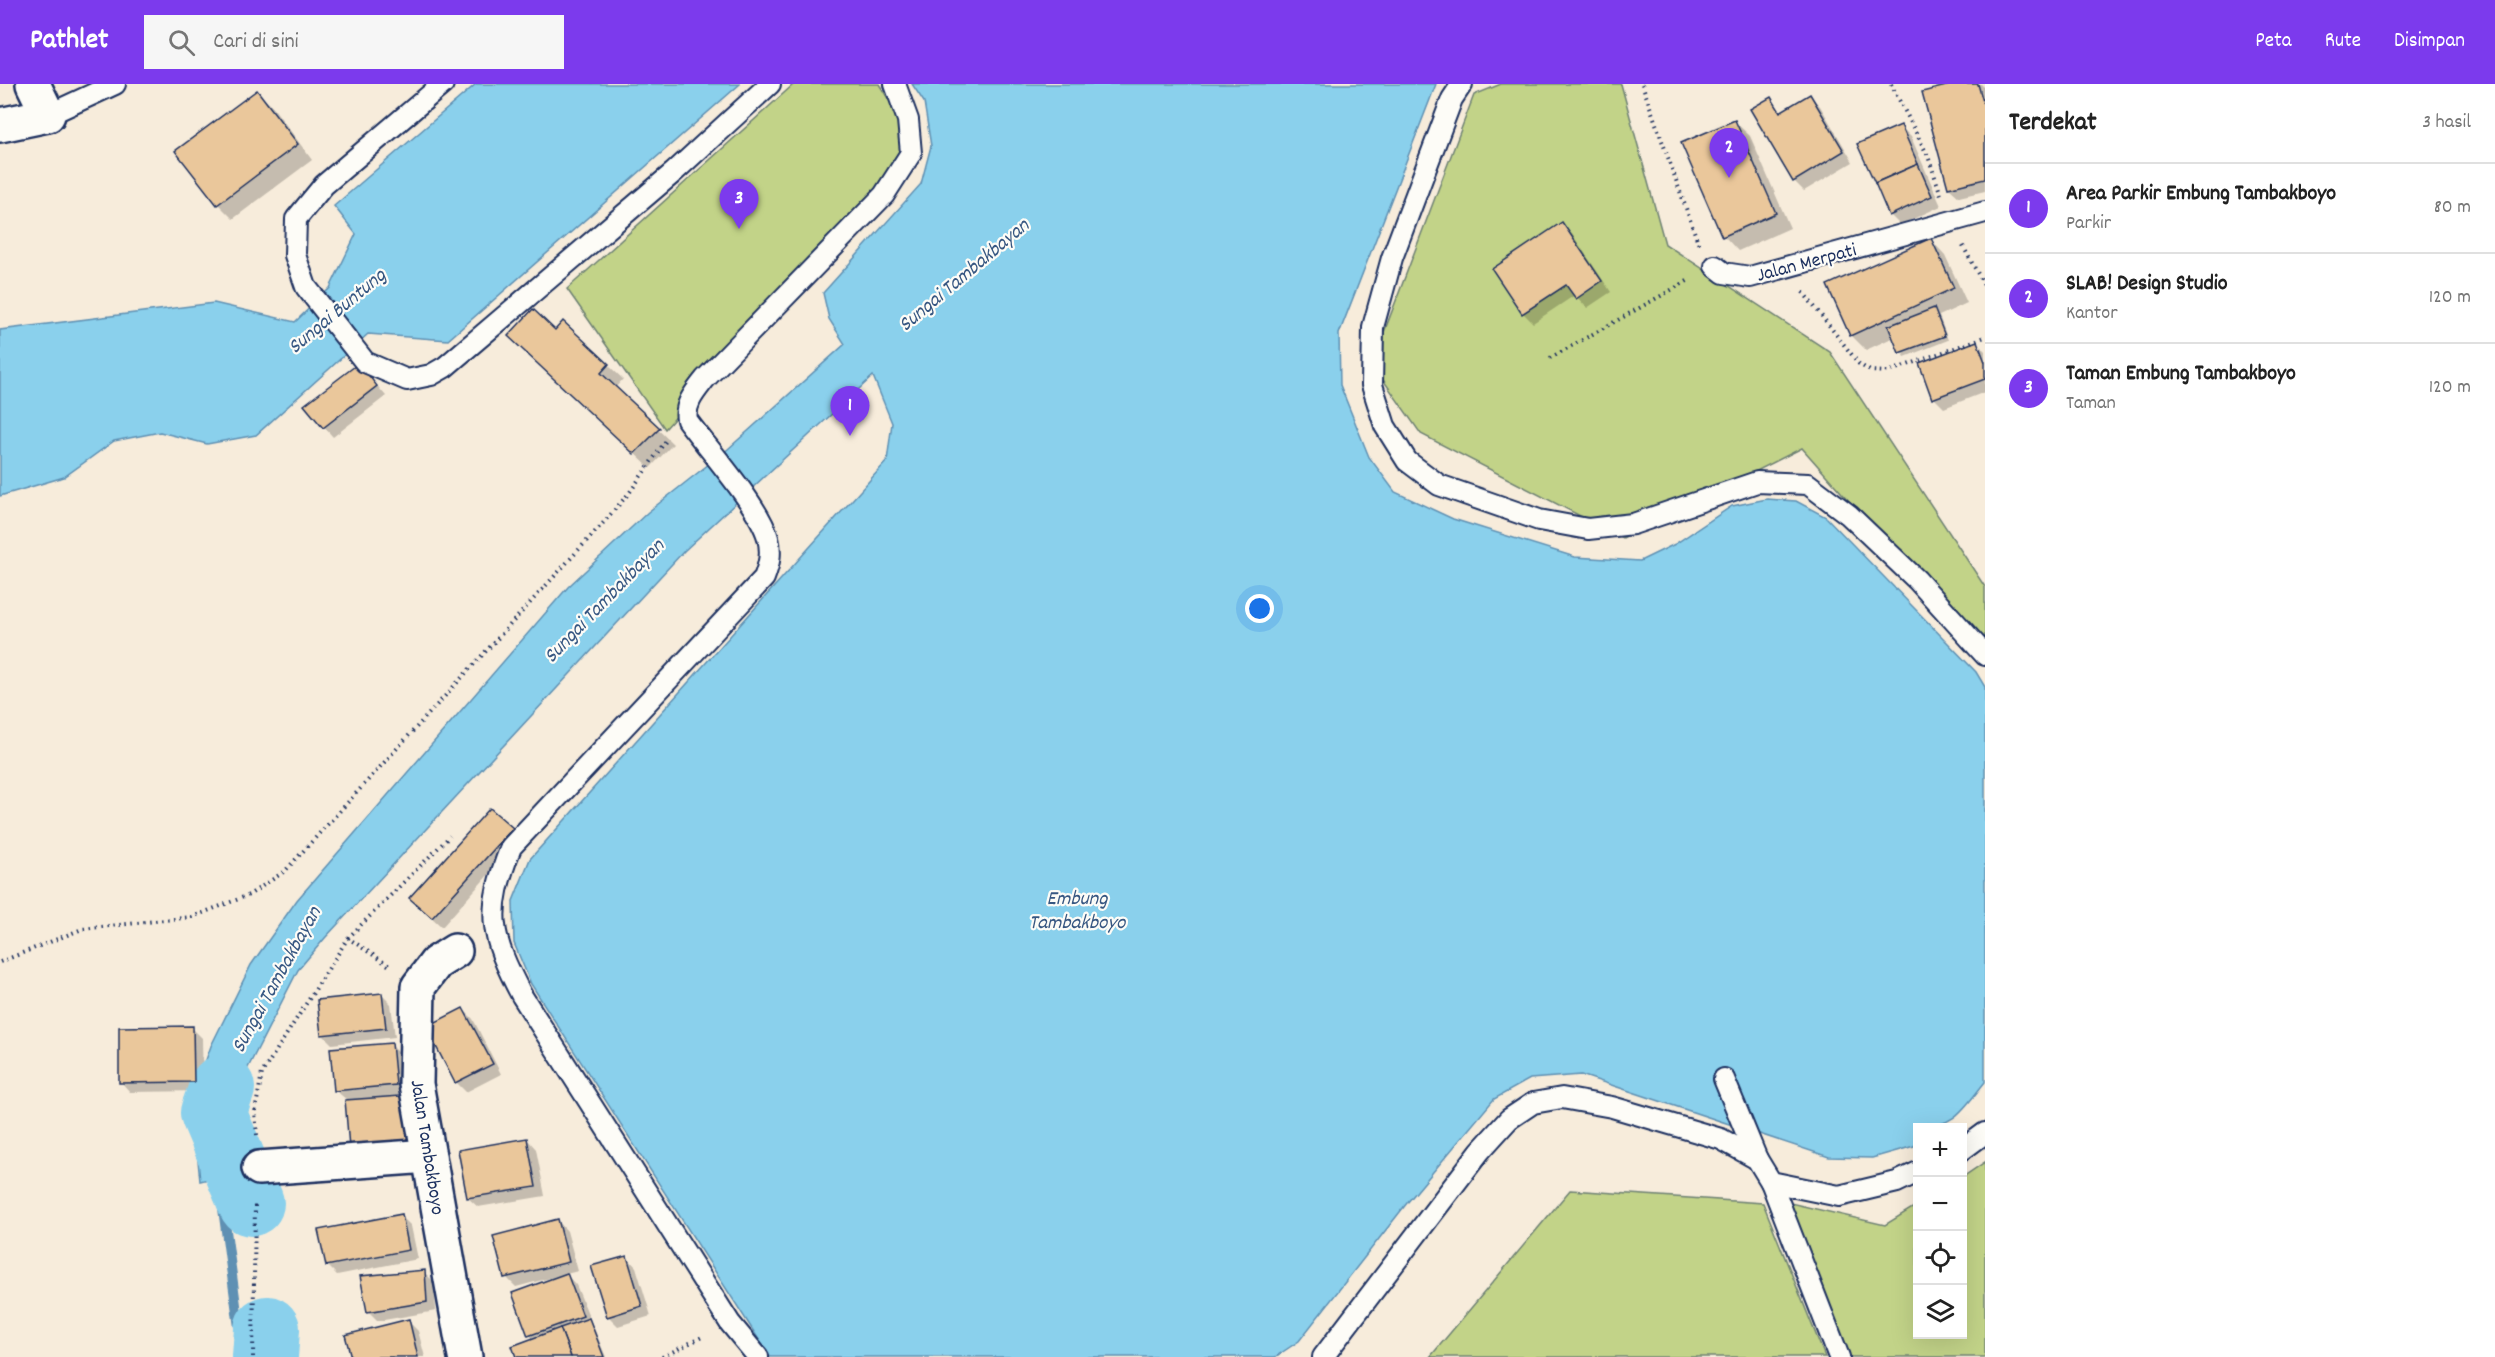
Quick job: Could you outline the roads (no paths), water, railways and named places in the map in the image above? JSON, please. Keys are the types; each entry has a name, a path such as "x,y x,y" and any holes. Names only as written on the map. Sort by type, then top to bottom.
{"street":[{"path":"0,125 48,115 33,84"},
{"name":"Jalan Tambakboyo","path":"454,951 436,963 418,987 416,1084 465,1357"},
{"path":"260,1168 429,1156"}],"lane":[{"path":"48,115 115,84"},
{"path":"443,84 324,185 296,219 295,255 306,287 365,362 407,380 425,378 445,367 673,173 770,84"},
{"path":"758,1357 730,1323 522,996 500,956 494,931 495,898 511,847 764,578 771,562 769,538 759,516 687,420 685,411 693,395 705,380 884,195 911,153 908,120 895,84"},
{"path":"1462,84 1452,99 1396,248 1373,327 1372,385 1385,426 1407,461 1439,485 1539,520 1588,529 1633,524 1757,482 1808,484 1849,515 1917,580 1985,655"},
{"name":"Jalan Merpati","path":"1715,266 1724,273 1750,277 1985,212"},
{"path":"1724,1079 1757,1159 1771,1182 1839,1357"},
{"path":"1323,1357 1480,1151 1509,1119 1533,1103 1562,1098 1612,1107 1721,1139 1757,1159"},
{"path":"1967,1146 1985,1132"},
{"path":"1771,1182 1839,1196 1897,1182 1913,1174"}],"water":[{"name":"Sungai Buntung","path":"476,84 740,84 448,340 368,334 256,435 207,444 160,432 114,441 64,477 0,496 0,330 214,303 295,322 330,288 356,234 334,206"},
{"name":"Embung Tambakboyo","path":"912,84 1436,84 1339,334 1340,385 1369,457 1395,492 1453,519 1575,557 1640,561 1675,544 1732,506 1767,499 1796,501 1826,517 1976,672 1985,687 1985,1082 1964,1108 1943,1123 1913,1123 1913,1146 1872,1158 1829,1157 1581,1075 1530,1079 1494,1099 1407,1203 1299,1341 1275,1357 770,1357 531,984 514,943 513,901 530,859 887,461 892,423 873,376 684,551 325,938 298,970 232,1099 254,1168 200,1181 192,1099 211,1046 251,965 297,900 568,587 648,512 728,449 845,344 829,319 823,293 921,184 931,146 924,102"}],"waterway":[{"name":"Sungai Tambakbayan","path":"222,1088 213,1113 251,1203"},
{"path":"217,1164 243,1357"},
{"name":"Sungai Tambakbayan","path":"265,1357 267,1329"}],"place":[{"name":"SLAB! Design Studio","path":"1729,178"},
{"name":"Taman Embung Tambakboyo","path":"739,229"},
{"name":"Area Parkir Embung Tambakboyo","path":"850,436"}]}
